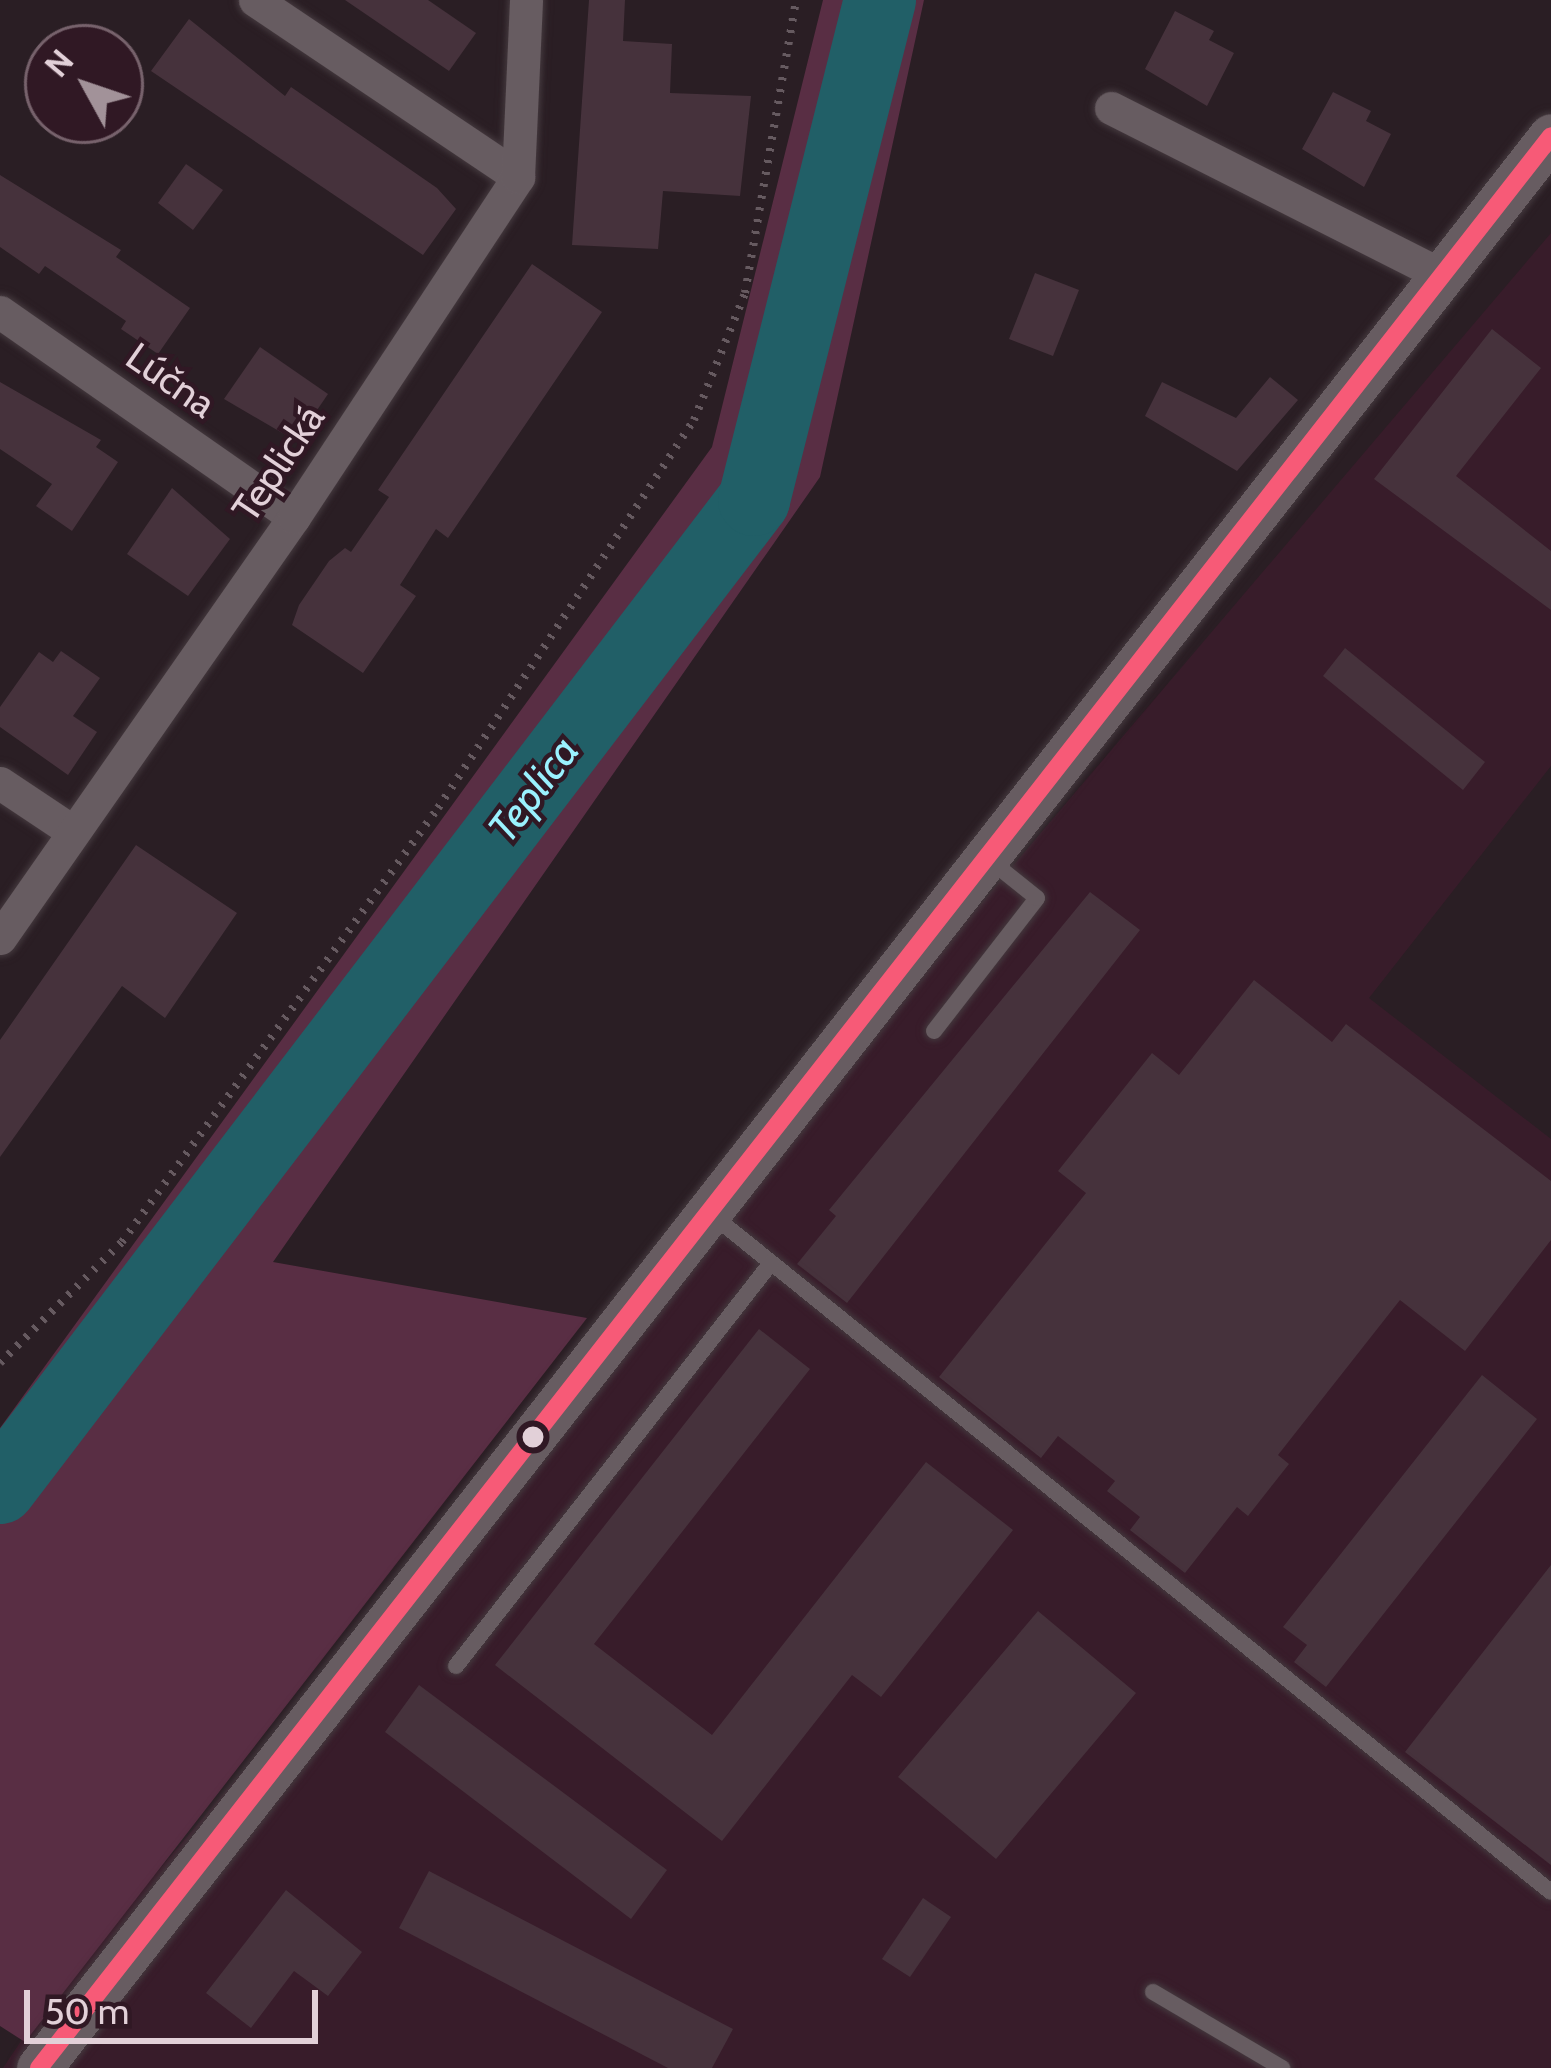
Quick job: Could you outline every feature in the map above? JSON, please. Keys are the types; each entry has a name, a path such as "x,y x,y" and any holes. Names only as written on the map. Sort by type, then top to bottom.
{"street":[{"path":"255,0 518,177"},
{"path":"518,177 526,0"},
{"path":"1111,108 1442,274"},
{"path":"39,2068 1551,136"},
{"name":"Teplická","path":"0,938 294,517 518,177"},
{"name":"Lúčna","path":"0,312 294,517"},
{"path":"0,782 72,831"}],"lane":[{"path":"934,1030 1037,898 987,857"},
{"path":"709,1212 1551,1892"},
{"path":"456,1666 771,1263"},
{"path":"1153,1992 1282,2068"}],"path":[{"path":"0,1363 122,1242 438,808 694,420 745,293 796,0"}],"shaded area":[{"path":"823,0 924,0 820,477 273,1262 587,1318 25,2042 0,2026 0,1428 712,447"},
{"path":"1551,233 1551,766 1369,998 1551,1139 1551,2068 3,2068 49,1999"}],"building":[{"path":"345,0 428,0 476,33 449,71"},
{"path":"589,0 625,0 623,41 672,44 670,93 751,96 740,196 663,191 658,249 572,245"},
{"path":"1175,11 1214,31 1209,40 1234,53 1207,106 1145,69"},
{"path":"189,19 285,96 291,87 437,188 456,209 423,255 151,71"},
{"path":"1333,92 1371,111 1366,121 1391,134 1364,187 1302,149"},
{"path":"186,164 223,190 193,230 158,203"},
{"path":"0,175 121,250 116,257 190,308 158,354 121,329 126,321 45,266 39,274 0,247"},
{"path":"532,264 602,312 448,538 436,529 400,585 416,596 363,673 292,625 299,605 329,561 345,548 351,552 389,497 378,490"},
{"path":"1035,273 1079,290 1053,356 1009,339"},
{"path":"1492,329 1541,368 1456,476 1551,551 1551,610 1374,479"},
{"path":"260,347 328,394 296,441 224,399"},
{"path":"1270,377 1298,400 1237,471 1145,416 1162,382 1236,418"},
{"path":"0,382 101,440 96,447 118,462 72,531 36,506 52,484 0,449"},
{"path":"172,488 230,539 188,596 127,554"},
{"path":"1345,648 1485,762 1463,790 1323,676"},
{"path":"61,651 100,678 73,716 97,732 68,775 0,727 0,707 39,652 53,662"},
{"path":"136,845 237,913 165,1018 122,986 0,1157 0,1040"},
{"path":"1090,892 1140,930 847,1303 797,1264 836,1216 829,1210"},
{"path":"1254,980 1332,1042 1346,1024 1551,1181 1551,1240 1465,1351 1400,1300 1278,1455 1289,1464 1248,1516 1237,1507 1185,1573 1130,1530 1140,1517 1107,1491 1115,1481 1058,1436 1041,1458 939,1377 1086,1193 1058,1171 1152,1053 1179,1075"},
{"path":"759,1329 810,1369 594,1644 712,1735 926,1462 1013,1530 881,1697 852,1675 722,1841 495,1665"},
{"path":"1482,1375 1537,1419 1326,1687 1294,1662 1307,1645 1283,1627"},
{"path":"1551,1565 1551,1865 1405,1752"},
{"path":"1038,1611 1136,1693 996,1859 898,1777"},
{"path":"419,1685 667,1870 631,1919 385,1732"},
{"path":"429,1871 733,2029 712,2068 668,2068 399,1928"},
{"path":"286,1890 362,1952 328,1996 294,1971 251,2028 206,1993"},
{"path":"923,1898 951,1917 910,1977 882,1959"}],"waterway":[{"name":"Teplica","path":"0,1488 754,500 880,0"}],"transit line":[{"path":"39,2068 1551,136"}]}
